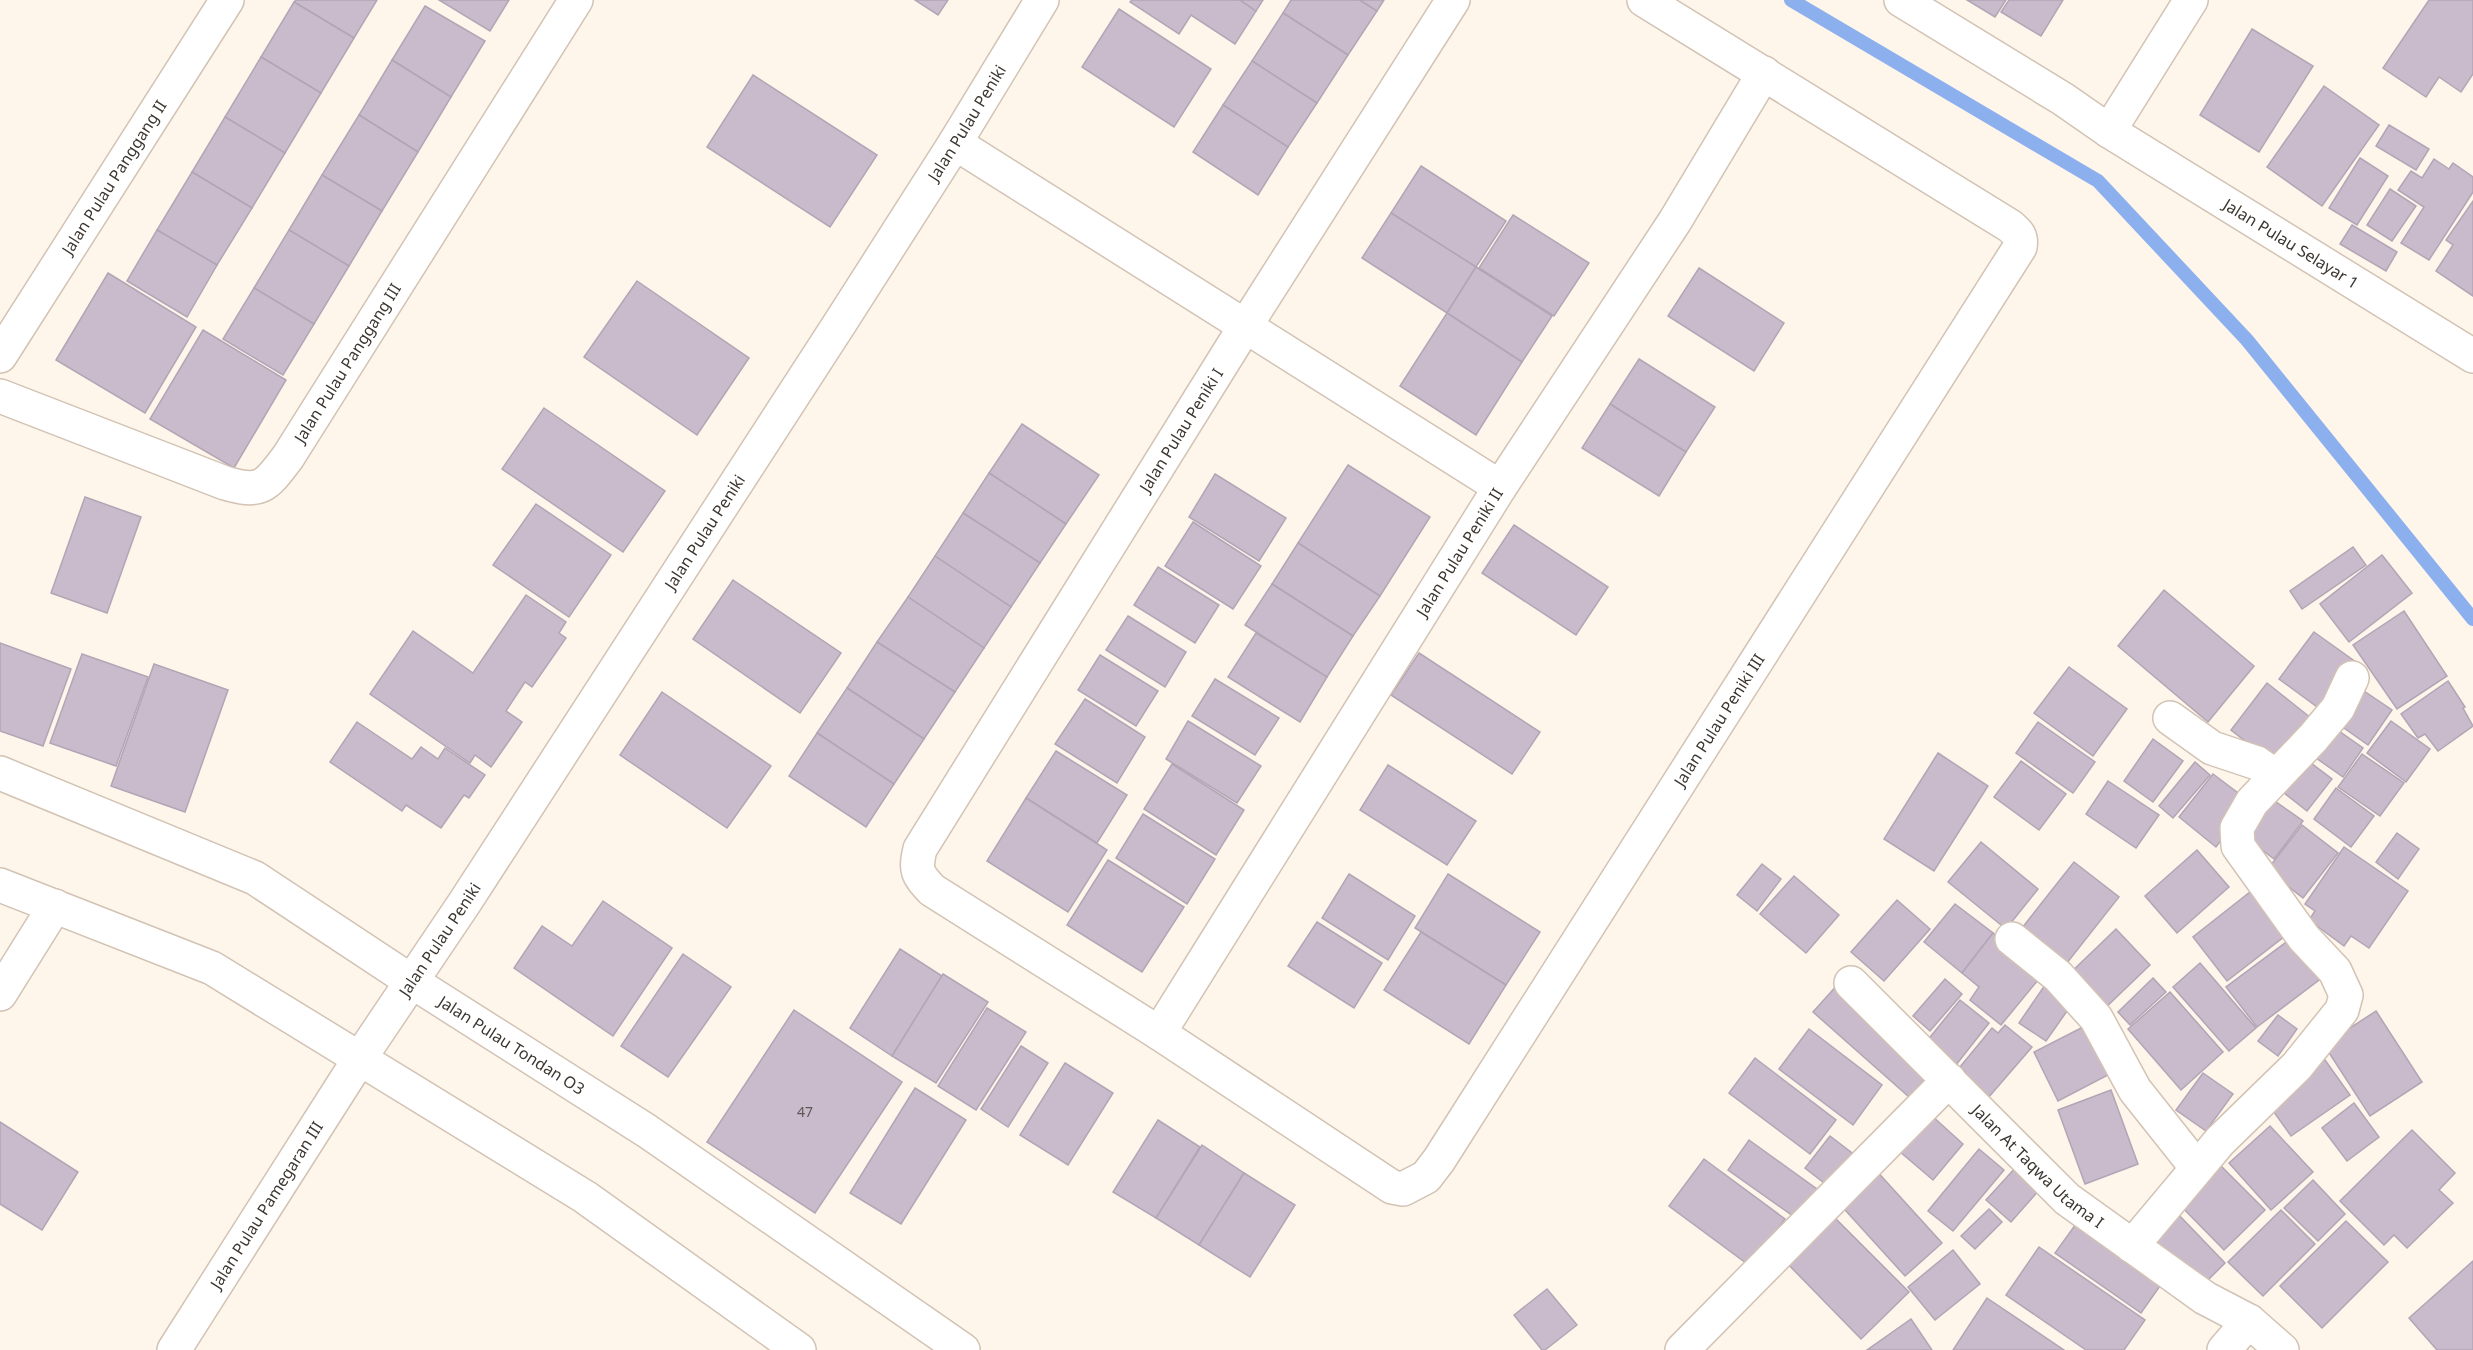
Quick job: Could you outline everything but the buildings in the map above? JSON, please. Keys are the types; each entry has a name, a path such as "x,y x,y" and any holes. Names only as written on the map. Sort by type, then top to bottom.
{"street":[{"name":"Jalan Pulau Panggang II","path":"0,356 227,0"},
{"name":"Jalan Pulau Panggang III","path":"0,396 246,490 267,484 288,457 576,0"},
{"name":"Jalan Pulau Peniki","path":"360,1058 472,892 956,143 1042,0"},
{"name":"Jalan Pulau Peniki I","path":"1159,1033 932,890 919,876 916,865 920,849 1246,325 1453,0"},
{"path":"1644,0 1764,73"},
{"name":"Jalan Pulau Selayar 1","path":"1900,0 2063,99 2109,131 2473,356"},
{"path":"2109,131 2191,0"},
{"name":"Jalan Pulau Peniki III","path":"1159,1033 1392,1187 1403,1190 1426,1178 2020,248 2022,240 2020,235 2010,226 1764,73"},
{"name":"Jalan Pulau Peniki II","path":"1159,1033 1500,487 1675,221 1764,73"},
{"path":"956,143 1500,487"},
{"path":"2132,1246 2220,1141 2297,1066 2343,1010 2346,994 2335,970 2304,938 2238,846 2236,828 2252,802 2313,738 2338,708 2352,678"},
{"path":"2170,718 2212,748 2257,763 2276,776"},
{"name":"Jalan Pulau Tondan O3","path":"0,773 255,878 411,981 647,1131 963,1350"},
{"path":"0,885 212,968 585,1197 800,1350"},
{"path":"0,994 55,906"},
{"path":"2012,939 2058,976 2096,1018 2135,1090 2197,1168"},
{"name":"Jalan At Taqwa Utama I","path":"1851,983 2067,1199 2205,1298 2249,1321 2282,1350"},
{"name":"Jalan Pulau Pamegaran III","path":"174,1350 360,1058"},
{"path":"1682,1350 1949,1080"},
{"path":"2224,1350 2249,1321"}],"waterway":[{"path":"1791,0 2098,181 2247,340 2473,619"}]}
